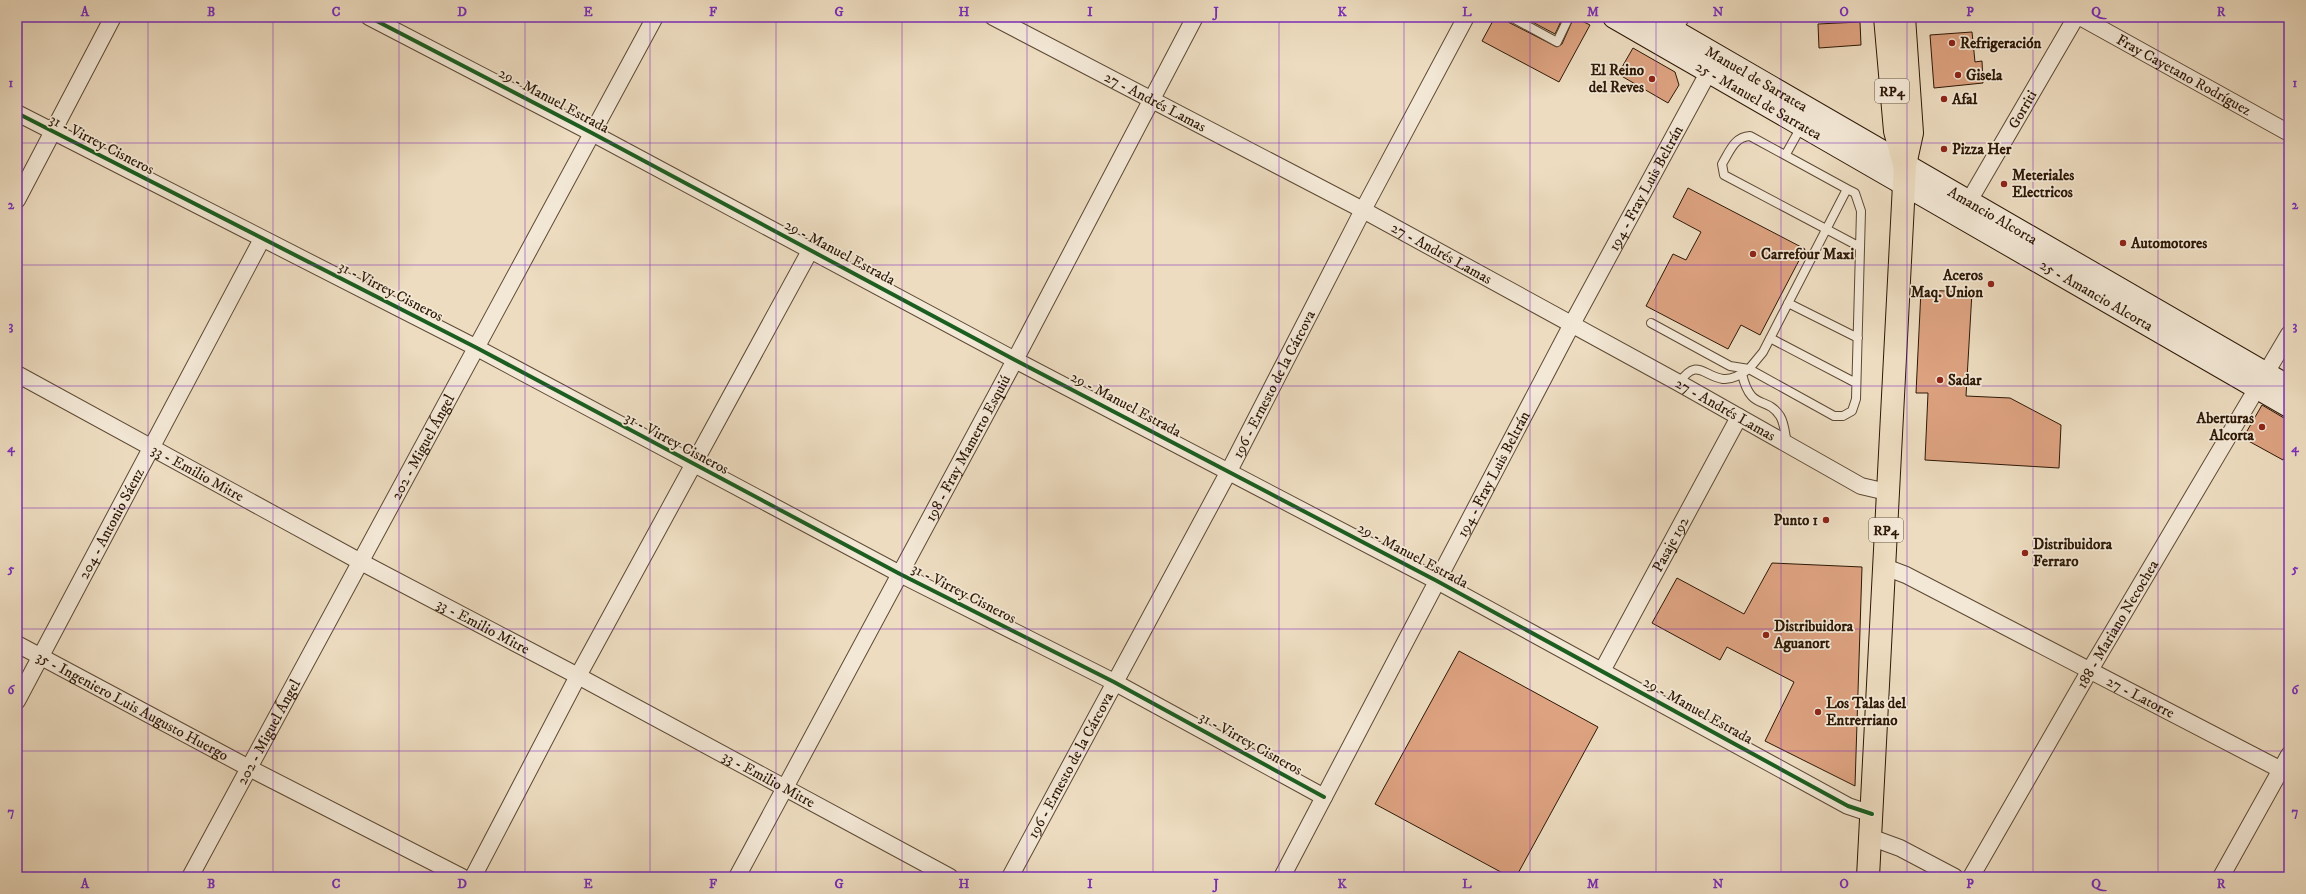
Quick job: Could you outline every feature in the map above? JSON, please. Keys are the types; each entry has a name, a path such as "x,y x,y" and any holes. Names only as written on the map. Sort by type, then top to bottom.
{"main road":[{"name":"25 - Manuel de Sarratea","path":"1614,17 1672,31 1708,73 1801,126 1904,174"},
{"name":"Manuel de Sarratea","path":"1650,17 1904,174"},
{"name":"RP4","path":"1885,17 1895,131 1904,174"},
{"name":"RP4","path":"1868,877 1904,174 1912,133 1904,17"},
{"name":"Amancio Alcorta","path":"1904,174 1969,201 2261,381 2289,388"},
{"name":"25 - Amancio Alcorta","path":"1904,174 2261,381 2289,406"}],"street":[{"path":"17,200 113,17"},
{"name":"29 - Manuel Estrada","path":"369,17 811,249 1015,360 1437,581 1848,806 1872,814"},
{"name":"202 - Miguel Ángel","path":"190,877 359,561 477,348 655,17"},
{"name":"27 - Andrés Lamas","path":"993,17 1363,210 1679,383 1861,486 1887,492"},
{"name":"198 - Fray Mamerto Esquiú","path":"737,877 1015,360 1195,17"},
{"name":"196 - Ernesto de la Cárcova","path":"1010,877 1229,471 1363,210 1466,17"},
{"name":"Gorriti","path":"1969,201 2076,17"},
{"name":"Fray Cayetano Rodríguez","path":"2080,17 2289,133"},
{"name":"194 - Fray Luis Beltrán","path":"1282,877 1572,324 1708,73"},
{"name":"31 - Virrey Cisneros","path":"17,113 53,133 477,348 693,466 900,574 1114,682 1324,797"},
{"name":"204 - Antonio Sáenz","path":"17,701 262,239"},
{"path":"473,877 578,676 811,249"},
{"name":"188 - Mariano Necochea","path":"1972,877 2090,670 2289,334"},
{"name":"33 - Emilio Mitre","path":"17,374 359,561 578,676 950,877"},
{"name":"Pasaje 192","path":"1602,671 1738,417"},
{"name":"27 - Latorre","path":"1885,567 1906,575 2285,772"},
{"name":"35 - Ingeniero Luis Augusto Huergo","path":"17,644 249,768 462,877"},
{"path":"2221,877 2285,772 2289,755"},
{"path":"1870,837 1900,848 1955,877"}],"lane":[{"path":"1511,17 1558,42 1569,17"},
{"path":"1786,154 1801,126"},
{"path":"1651,323 1730,366 1746,371 1834,416 1844,416 1852,411 1856,399 1860,247 1859,202 1855,193 1786,154 1750,136 1744,136 1737,139 1722,164 1724,175 1860,247"},
{"path":"1679,383 1684,375 1696,369 1705,370 1721,379 1746,371 1763,352 1847,189"},
{"path":"1788,303 1858,338"},
{"path":"1770,338 1856,383"},
{"path":"1746,371 1748,394 1780,416 1787,445"}],"building":[{"path":"1495,17 1506,17 1508,22 1557,47 1562,44 1574,17 1590,25 1559,82 1482,41"},
{"path":"1523,17 1563,17 1555,34"},
{"path":"1860,22 1861,45 1819,48 1818,24"},
{"path":"1972,32 1975,62 1982,61 1983,83 1934,88 1930,35"},
{"name":"El Reino del Reves","path":"1633,48 1675,72 1679,85 1668,103 1618,74"},
{"path":"1688,188 1805,249 1760,335 1741,325 1728,349 1646,306 1673,254 1686,260 1701,232 1673,217"},
{"path":"1921,290 1972,292 1966,396 2010,398 2061,425 2059,468 1925,460 1928,393 1916,393"},
{"path":"2262,405 2289,421 2289,449 2283,460 2243,438"},
{"path":"1772,563 1862,567 1855,786 1765,741 1794,682 1727,647 1720,660 1652,623 1677,578 1744,614"},
{"path":"1459,651 1598,727 1516,877 1510,877 1375,804"}],"cycle path":[{"path":"369,17 592,133 1015,360 1437,581 1848,806 1872,814"},
{"path":"17,113 477,348 900,574 1114,682 1324,797"}],"place":[{"name":"Refrigeración","path":"1952,43"},
{"name":"Gisela","path":"1958,75"},
{"name":"El Reino del Reves","path":"1652,79"},
{"name":"Afal","path":"1944,99"},
{"name":"Pizza Her","path":"1944,149"},
{"name":"Meteriales Electricos","path":"2004,184"},
{"name":"Automotores","path":"2123,243"},
{"name":"Carrefour Maxi","path":"1753,254"},
{"name":"Aceros Maq. Union","path":"1991,284"},
{"name":"Sadar","path":"1940,380"},
{"name":"Aberturas Alcorta","path":"2262,427"},
{"name":"Punto 1","path":"1826,520"},
{"name":"Distribuidora Ferraro","path":"2025,553"},
{"name":"Distribuidora Aguanort","path":"1766,635"},
{"name":"Los Talas del Entrerriano","path":"1818,712"}]}
